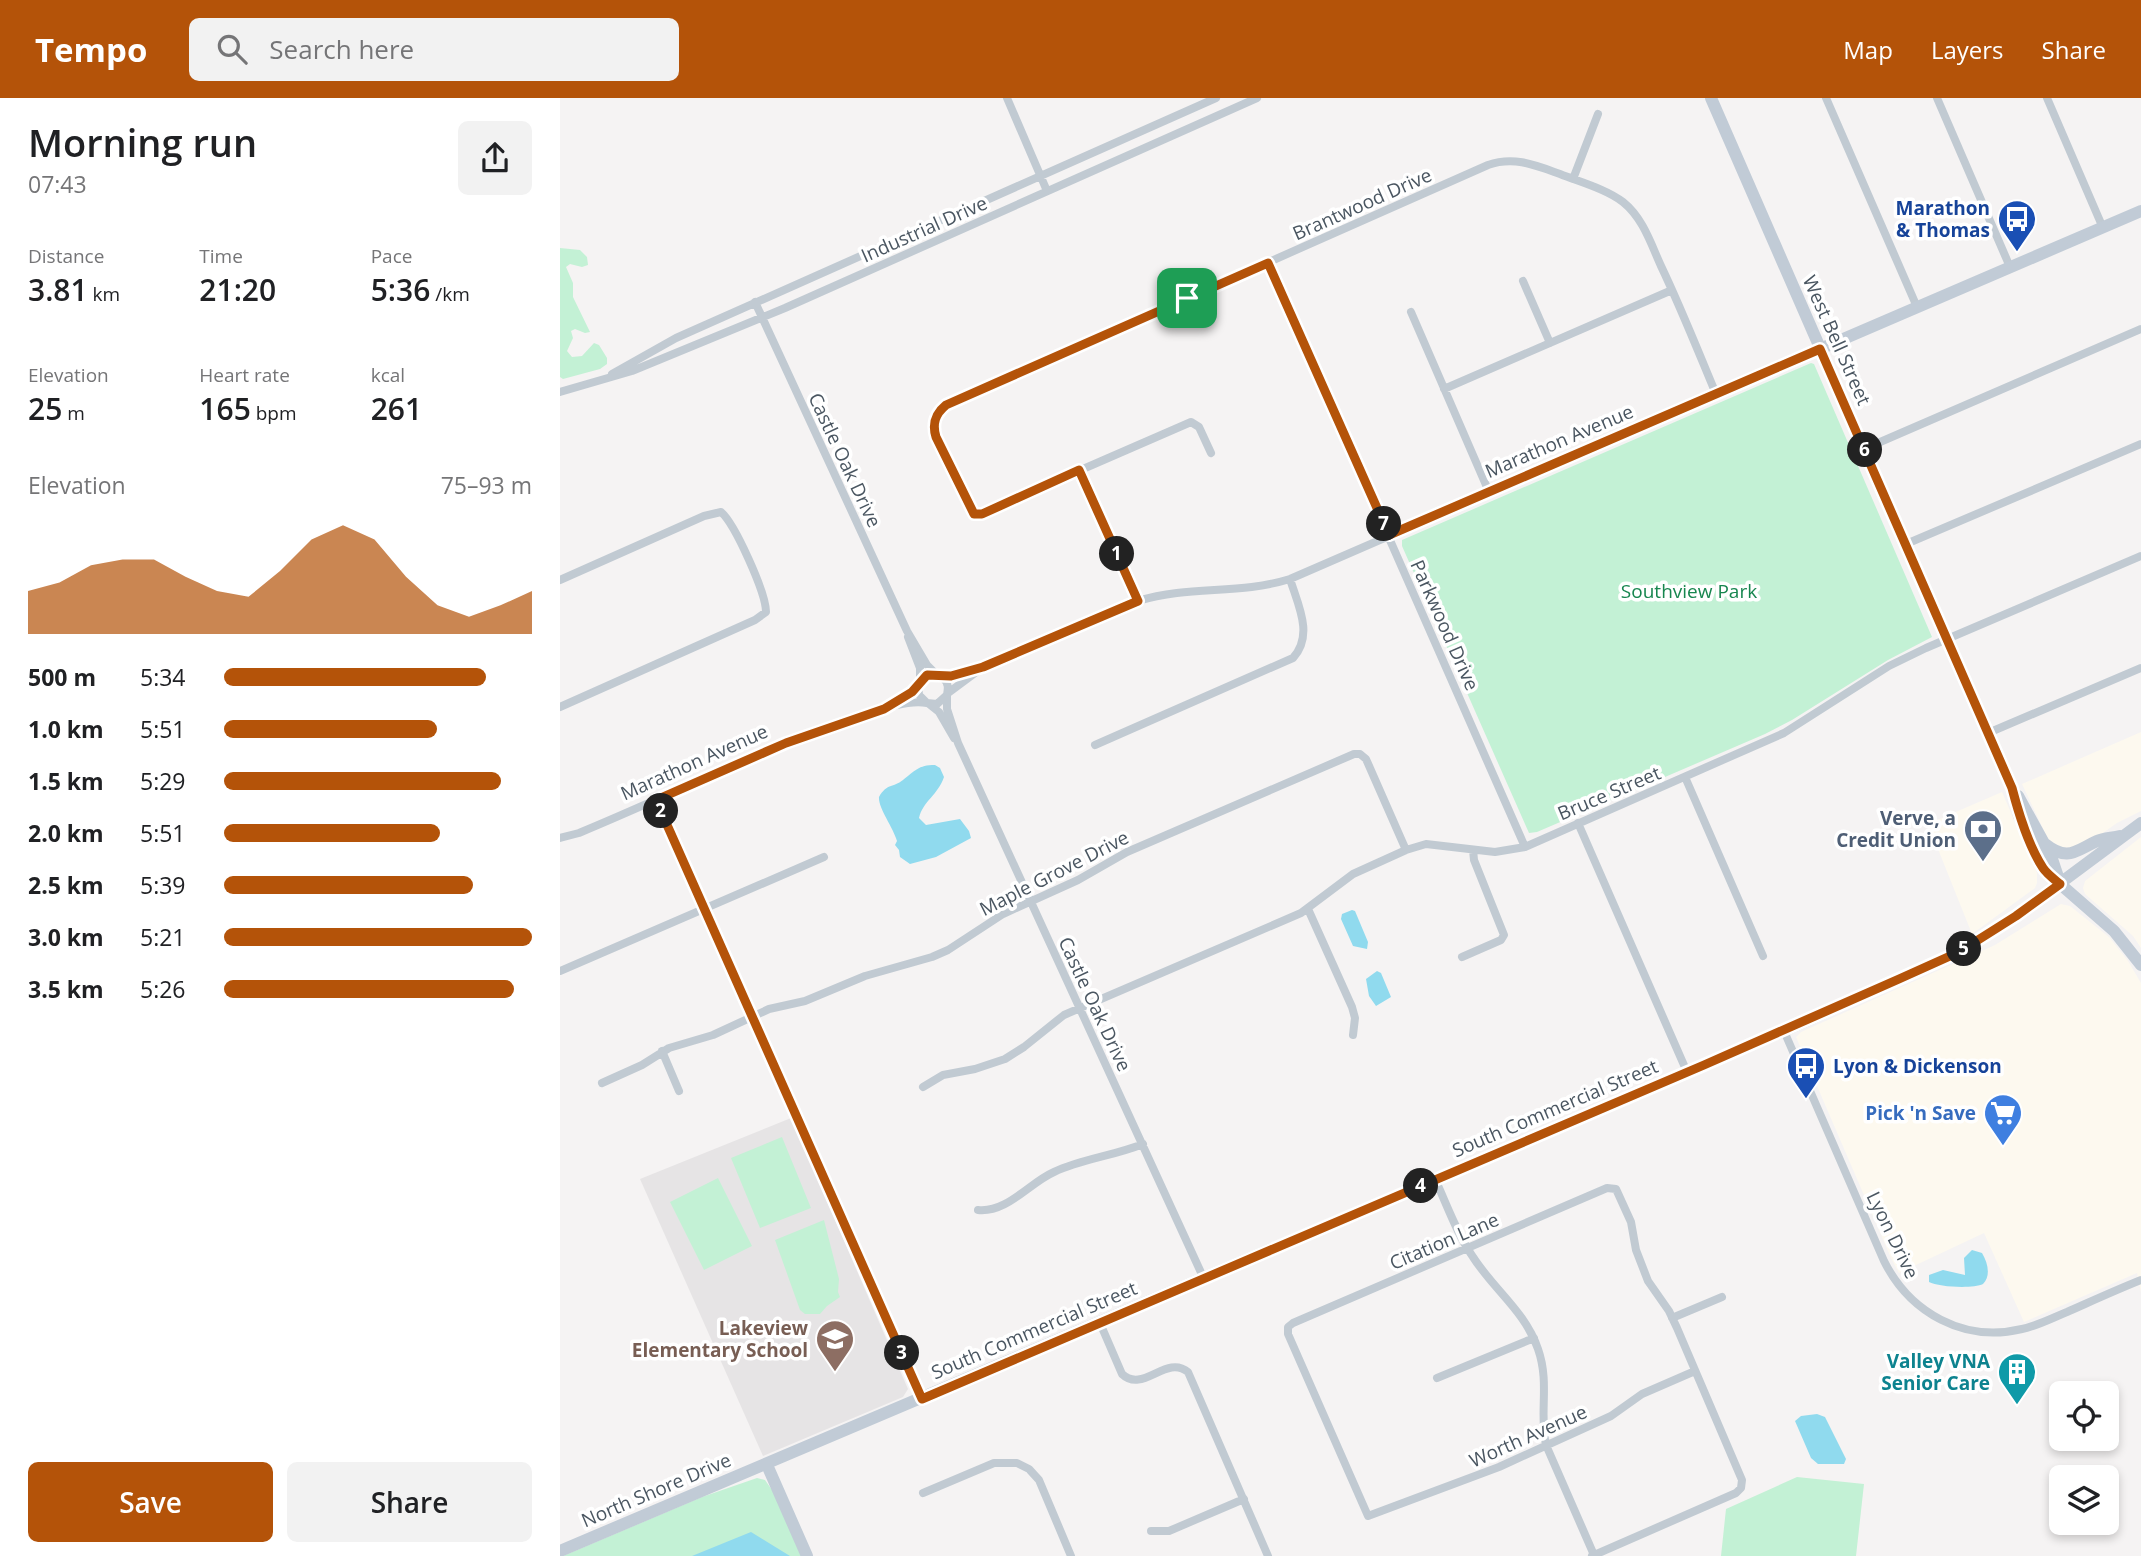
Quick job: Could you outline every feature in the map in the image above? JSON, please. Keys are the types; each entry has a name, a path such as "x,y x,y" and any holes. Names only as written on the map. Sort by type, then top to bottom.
{"main road":[{"name":"West Bell Street","path":"1712,99 2012,788 2020,816 2044,870 2060,884"},
{"name":"Marathon Avenue","path":"1820,349 2141,211"},
{"name":"West Bell Street","path":"2012,788 2045,844 2060,884"},
{"name":"South Commercial Street","path":"767,1465 1784,1031 1959,952 2016,916 2141,823"},
{"path":"2045,844 2057,852 2068,854 2080,852 2099,839 2124,836"},
{"path":"2060,884 2114,931 2141,965"},
{"path":"767,1465 807,1556"},
{"name":"North Shore Drive","path":"560,1551 767,1465"}],"street":[{"path":"1007,98 1047,191"},
{"name":"Industrial Drive","path":"601,381 676,338 1216,98"},
{"name":"Industrial Drive","path":"560,392 601,381 762,318 1257,98"},
{"path":"1826,98 1917,307"},
{"path":"1937,98 2010,267"},
{"path":"2047,98 2103,228"},
{"path":"1573,179 1598,114"},
{"name":"Brantwood Drive","path":"1079,470 982,514 974,514 936,437 934,425 939,411 946,405 1497,162 1521,161 1573,179 1618,199 1633,212 1641,222 1716,394"},
{"name":"Parkwood Drive","path":"1268,263 1525,847"},
{"path":"1523,281 1550,343"},
{"path":"1444,389 1672,290"},
{"name":"Castle Oak Drive","path":"755,302 907,631 928,666 937,675"},
{"path":"1411,312 1489,492"},
{"path":"1864,449 2141,329"},
{"name":"Marathon Avenue","path":"937,675 951,676 983,667 1138,601 1179,591 1253,588 1290,579 1820,349"},
{"path":"1138,601 1079,470 1191,422 1199,427 1211,453"},
{"path":"1906,544 2141,443"},
{"path":"560,580 704,516 721,512 732,524 764,596 766,612 755,620 560,707"},
{"name":"Bruce Street","path":"923,1087 943,1075 975,1069 1005,1059 1034,1040 1058,1018 1308,909 1353,874 1406,850 1426,844 1495,852 1525,847 1795,727 1889,666 2141,556"},
{"path":"1095,745 1293,658 1301,646 1305,632 1290,579"},
{"name":"Castle Oak Drive","path":"907,631 920,668 919,683"},
{"name":"Marathon Avenue","path":"947,694 983,667"},
{"path":"1988,733 2141,668"},
{"path":"927,675 937,675 946,682 947,694 940,703 928,703 919,695 919,683 927,675"},
{"name":"Marathon Avenue","path":"884,709 910,694 919,683"},
{"name":"Castle Oak Drive","path":"947,694 947,709 958,743 1204,1279"},
{"name":"Marathon Avenue","path":"560,838 579,833 786,743 884,709 914,702 928,703"},
{"name":"Castle Oak Drive","path":"928,703 939,712 958,743"},
{"name":"Maple Grove Drive","path":"602,1083 642,1065 662,1051 713,1035 752,1016 814,998 888,968 932,957 948,950 1003,914 1078,880 1127,852 1357,753 1366,760 1406,850"},
{"path":"1685,777 1763,956"},
{"path":"656,800 922,1399"},
{"path":"1578,823 1688,1072"},
{"path":"1462,957 1502,940 1504,935 1504,929 1474,860 1473,850"},
{"path":"560,971 824,857"},
{"path":"1308,909 1352,1007 1355,1018 1353,1035"},
{"name":"Lyon Drive","path":"1784,1031 1884,1261 1896,1283 1922,1309 1961,1328 1986,1333 2011,1332 2035,1325 2141,1280"},
{"path":"662,1051 679,1091"},
{"path":"978,1210 995,1210 1054,1171 1104,1158 1143,1143"},
{"path":"1435,1180 1467,1249 1519,1312 1534,1338 1545,1379 1546,1445 1593,1555 1736,1493 1741,1488 1742,1480 1672,1318 1722,1297"},
{"name":"Citation Lane","path":"1368,1516 1288,1334 1288,1327 1293,1323 1614,1187 1631,1222 1638,1257 1648,1281 1672,1318"},
{"path":"1100,1323 1122,1374 1127,1378 1136,1381 1174,1366 1188,1372 1268,1556"},
{"path":"1437,1378 1534,1338"},
{"name":"Worth Avenue","path":"1368,1516 1479,1476 1611,1416 1642,1394 1695,1371"},
{"path":"923,1493 994,1464 1017,1463 1029,1469 1039,1480 1072,1556"},
{"path":"1151,1531 1169,1531 1244,1499"}],"shaded area":[{"path":"2141,732 2141,811 2117,823 2080,849 2067,851 2048,839 2022,784"},
{"path":"2002,792 2037,873 2037,883 2035,888 1972,934 1928,824"},
{"path":"2141,837 2141,948 2133,936 2085,894 2083,888 2085,881"},
{"path":"2061,904 2070,906 2109,937 2141,983 2141,1292 2137,1273 2024,1322 1984,1233 1899,1273 1796,1037 1801,1032 1995,945"},
{"name":"Lakeview Elementary School","path":"791,1118 908,1389 903,1397 763,1456 640,1179"}],"green space":[{"path":"560,248 580,250 587,257 588,265 582,267 570,264 566,267 573,283 573,297 590,332 575,329 571,331 573,338 567,351 572,357 582,356 594,343 599,345 607,358 607,364 600,369 563,379 560,377"},
{"name":"Southview Park","path":"1814,364 1932,637 1888,660 1765,734 1537,832 1529,833 1402,546 1402,540"},
{"path":"782,1137 811,1208 760,1228 731,1158"},
{"path":"718,1178 752,1246 704,1270 670,1202"},
{"path":"824,1220 839,1279 840,1297 820,1314 805,1314 800,1310 775,1240"},
{"path":"1797,1477 1864,1484 1856,1556 1721,1556 1726,1509"},
{"path":"757,1478 765,1480 777,1497 803,1556 563,1556 702,1497"}],"water":[{"path":"935,765 940,768 944,777 919,818 926,825 960,819 971,838 936,857 910,864 900,857 895,845 897,841 879,797 887,788 917,769"},
{"path":"1355,911 1368,942 1367,949 1353,946 1341,919 1342,914"},
{"path":"1377,971 1381,973 1391,997 1376,1006 1369,996 1366,979"},
{"path":"1972,1250 1982,1253 1986,1261 1988,1273 1983,1284 1956,1287 1929,1282 1929,1275 1943,1270 1965,1275 1964,1258"},
{"path":"1817,1414 1825,1417 1846,1459 1844,1464 1818,1464 1811,1458 1795,1421 1801,1416"},
{"path":"751,1532 790,1556 692,1556 746,1534"}],"place":[{"name":"Marathon & Thomas","path":"2017,253"},
{"name":"Verve, a Credit Union","path":"1983,863"},
{"name":"Lyon & Dickenson","path":"1806,1100"},
{"name":"Pick 'n Save","path":"2003,1147"},
{"name":"Lakeview Elementary School","path":"835,1373"},
{"name":"Valley VNA Senior Care","path":"2017,1406"}],"route":[{"path":"1268,263 1389,535 1820,349 2012,788 2020,816 2036,853 2044,870 2060,884 1959,952 1704,1065 922,1399 656,800 786,743 884,709 912,692 927,675 951,676 983,667 1138,601 1079,470 977,515 971,512 936,437 934,425 939,411 946,405 1187,298 1268,263"}]}
